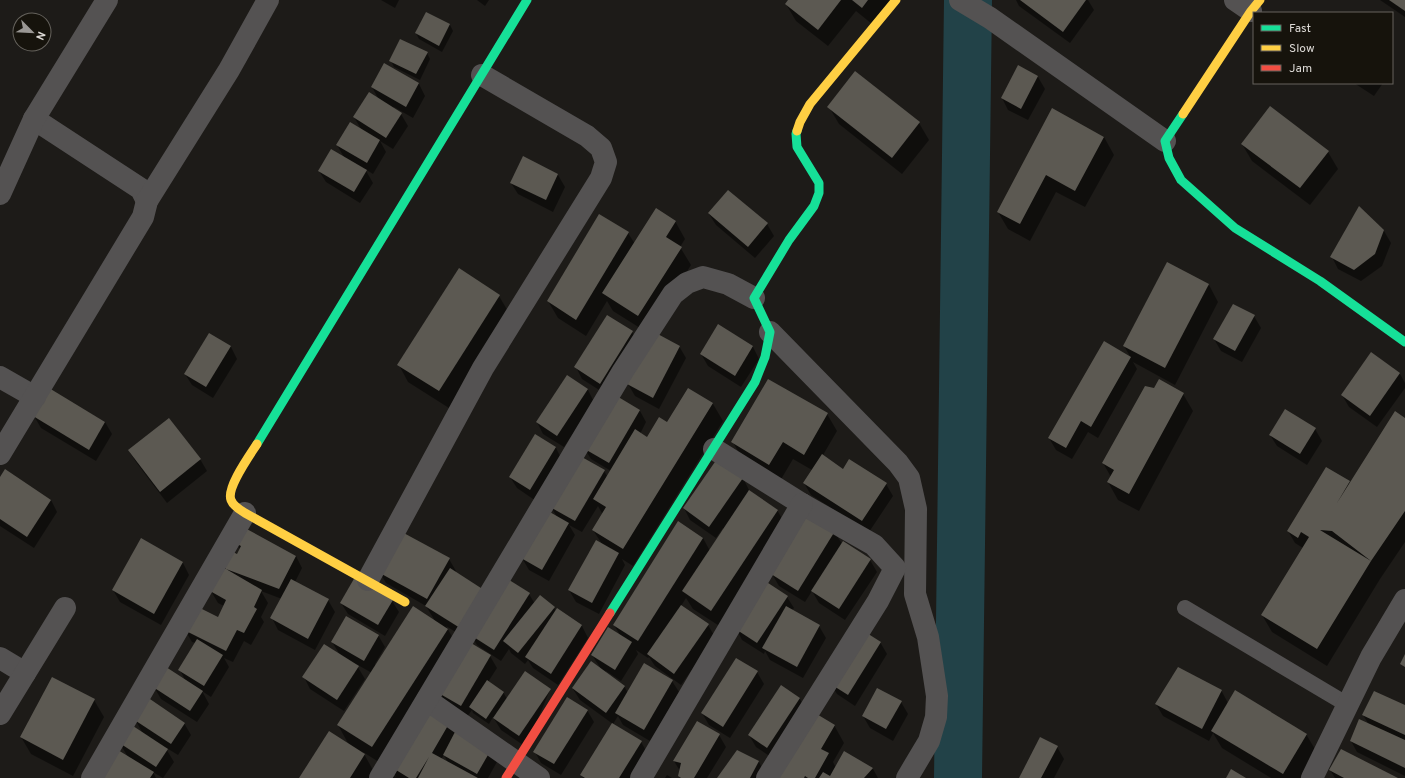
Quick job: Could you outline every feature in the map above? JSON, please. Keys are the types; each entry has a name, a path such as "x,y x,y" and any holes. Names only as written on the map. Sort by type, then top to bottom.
{"street":[{"path":"0,194 34,119 107,0"},
{"path":"0,454 36,397 143,217 147,201 229,70 268,0"},
{"path":"405,602 368,580 245,513 233,505 229,498 229,492 527,0"},
{"path":"754,298 789,240 814,206 819,193 819,183 797,147 796,134 800,122 810,104 896,0"},
{"path":"960,0 986,10 1165,141 1169,158 1181,180 1235,228 1320,281 1405,342"},
{"path":"1165,141 1249,4"},
{"path":"368,580 483,368 600,178 606,162 601,148 587,136 482,75"},
{"path":"34,119 141,189 147,201"},
{"path":"380,778 623,371 673,294 687,283 704,277 728,284 754,298 770,332 898,463 909,478 916,509 915,594 928,638 937,696 936,717 929,741 907,778"},
{"path":"511,770 755,382 765,357 770,332"},
{"path":"0,377 36,397"},
{"path":"714,449 802,504 874,545 895,568 915,594"},
{"path":"641,778 802,504"},
{"path":"92,778 245,513"},
{"path":"767,778 878,601 895,568"},
{"path":"1312,778 1371,657 1405,600"},
{"path":"0,714 65,608"},
{"path":"0,658 25,673"},
{"path":"427,700 511,770 539,778"}],"lane":[{"path":"1185,608 1348,705"}],"building":[{"path":"788,0 841,0 818,30 785,4"},
{"path":"852,0 868,0 862,8"},
{"path":"1020,0 1086,0 1063,32"},
{"path":"1389,0 1405,0 1405,11"},
{"path":"426,12 450,24 439,46 415,33"},
{"path":"400,39 428,52 416,74 389,61"},
{"path":"384,63 419,83 406,107 371,87"},
{"path":"1018,65 1038,76 1021,109 1001,98"},
{"path":"855,71 920,122 892,158 827,107"},
{"path":"369,92 402,113 386,138 353,117"},
{"path":"1270,106 1329,151 1300,188 1241,144"},
{"path":"1052,108 1104,137 1075,191 1046,175 1020,224 997,212"},
{"path":"350,122 380,140 367,163 336,145"},
{"path":"331,149 367,170 354,192 318,171"},
{"path":"523,156 558,174 546,200 510,183"},
{"path":"728,190 768,223 748,247 708,213"},
{"path":"1359,206 1384,230 1375,254 1354,270 1330,257"},
{"path":"656,208 676,221 666,237 682,247 638,316 602,293"},
{"path":"599,214 629,232 576,320 547,301"},
{"path":"1167,262 1209,284 1165,368 1123,346"},
{"path":"459,268 500,295 439,391 397,365"},
{"path":"1233,304 1255,315 1235,351 1213,339"},
{"path":"607,315 633,331 600,384 574,367"},
{"path":"718,324 753,346 735,376 700,354"},
{"path":"654,332 680,346 653,398 627,384"},
{"path":"209,333 231,346 206,387 184,374"},
{"path":"1104,341 1131,357 1091,427 1081,421 1066,448 1048,438"},
{"path":"1371,352 1400,373 1370,416 1341,395"},
{"path":"567,375 588,389 557,436 536,422"},
{"path":"768,379 828,413 804,455 783,442 769,465 731,442"},
{"path":"1159,379 1184,393 1129,494 1107,482 1114,470 1102,463 1145,386 1154,388"},
{"path":"49,388 105,422 89,450 33,416"},
{"path":"688,388 713,403 623,549 592,530 606,507 593,499 635,429 647,437 659,417 667,422"},
{"path":"615,395 640,410 609,463 583,448"},
{"path":"1285,409 1316,428 1300,454 1269,435"},
{"path":"1395,411 1405,418 1405,511 1371,561 1317,649 1261,615 1309,537 1301,532 1298,538 1287,531 1326,467 1350,481 1337,503","holes":["1320,530 1332,531 1371,561"]},
{"path":"169,418 201,459 160,492 128,450"},
{"path":"535,434 556,447 530,490 509,477"},
{"path":"822,454 843,469 849,459 887,483 862,521 803,483"},
{"path":"580,456 605,470 575,521 550,507"},
{"path":"717,459 743,478 709,527 683,508"},
{"path":"5,469 51,500 27,537 0,519 0,477"},
{"path":"749,490 778,510 711,611 682,591"},
{"path":"548,511 569,523 542,570 521,558"},
{"path":"808,514 835,531 798,591 771,574"},
{"path":"678,521 703,538 638,641 613,625"},
{"path":"243,527 296,556 279,589 226,569 226,561 231,551 237,554 241,546 235,543"},
{"path":"400,531 450,558 427,599 378,572"},
{"path":"141,538 183,562 154,614 112,590"},
{"path":"596,540 619,553 592,603 568,590"},
{"path":"843,541 871,559 839,609 811,591"},
{"path":"450,568 484,590 460,628 425,606"},
{"path":"221,569 226,569 262,590 254,607 257,609 244,633 237,630 226,651 184,630 196,606 218,617 226,600 210,591"},
{"path":"355,577 393,600 378,625 340,603"},
{"path":"506,578 530,593 494,650 469,634"},
{"path":"291,579 329,599 308,639 270,618"},
{"path":"765,581 788,596 757,643 734,628"},
{"path":"540,595 555,607 518,653 503,641"},
{"path":"681,605 709,624 674,674 647,654"},
{"path":"413,606 448,629 372,747 337,725"},
{"path":"786,606 820,625 797,667 762,648"},
{"path":"557,608 582,625 551,674 525,657"},
{"path":"346,616 379,635 364,661 331,642"},
{"path":"608,627 632,642 615,670 591,655"},
{"path":"862,630 881,642 848,695 829,683"},
{"path":"197,639 223,655 204,686 178,670"},
{"path":"466,640 491,655 461,706 435,691"},
{"path":"324,644 359,666 337,700 302,677"},
{"path":"1405,654 1405,667 1400,664"},
{"path":"736,658 758,671 723,727 701,713"},
{"path":"591,661 625,686 606,713 572,688"},
{"path":"644,663 673,680 644,730 615,713"},
{"path":"166,667 203,691 190,711 153,687"},
{"path":"1178,667 1222,690 1202,729 1155,704"},
{"path":"525,671 551,689 519,736 493,718"},
{"path":"52,677 95,699 63,760 20,737"},
{"path":"487,680 504,692 486,719 469,707"},
{"path":"781,685 800,698 767,748 748,735"},
{"path":"877,688 902,701 886,729 862,716"},
{"path":"1235,690 1307,734 1283,774 1211,731"},
{"path":"1374,691 1405,705 1405,735 1362,715"},
{"path":"147,697 185,723 171,744 133,719"},
{"path":"567,697 588,710 554,764 533,752"},
{"path":"423,706 450,722 432,753 478,778 418,778 429,757 416,778 409,778 388,765"},
{"path":"810,710 835,725 821,749 829,753 815,778 808,778 805,776 804,778 771,778"},
{"path":"1359,719 1405,740 1405,768 1350,741"},
{"path":"697,721 720,734 694,778 681,778 678,776 681,763 673,761"},
{"path":"612,723 642,741 619,778 585,778 580,775"},
{"path":"130,724 168,749 156,767 118,742"},
{"path":"457,728 492,748 477,774 443,755"},
{"path":"329,731 365,754 350,778 299,778"},
{"path":"1040,737 1058,746 1041,778 1019,778"},
{"path":"113,747 154,772 150,778 94,778"},
{"path":"1341,749 1398,778 1344,778 1329,770"},
{"path":"737,750 759,761 750,778 717,778"},
{"path":"844,751 873,768 864,778 819,778 823,772 830,776"},
{"path":"1231,769 1246,778 1226,778"}],"waterway":[{"path":"958,778 968,0"}],"traffic: fast":[{"path":"257,444 527,0"},
{"path":"1183,114 1165,141 1169,158 1181,180 1235,228 1320,281 1405,342"},
{"path":"610,613 755,382 765,357 770,332 754,298 789,240 814,206 819,193 819,183 797,147 797,131"}],"traffic: slow":[{"path":"797,131 800,122 810,104 896,0"},
{"path":"1183,114 1251,11 1260,0"},
{"path":"257,444 235,480 232,488 230,495 235,506 405,602"}],"traffic: jam":[{"path":"506,778 610,613"}]}
